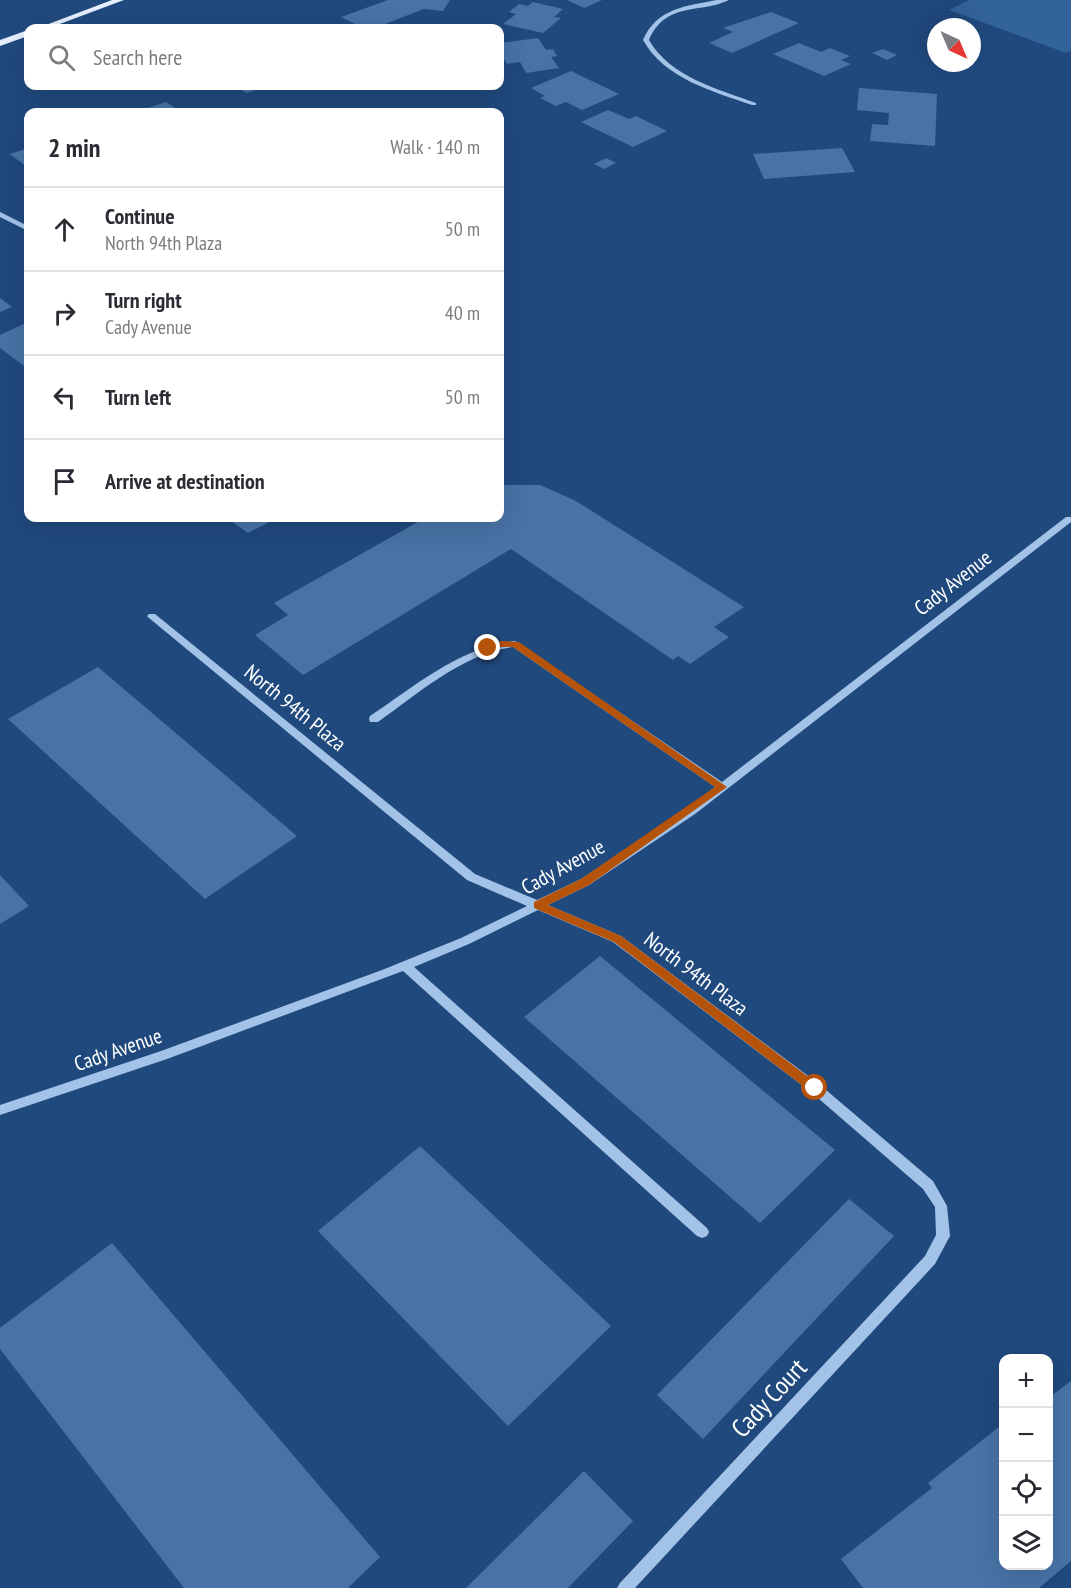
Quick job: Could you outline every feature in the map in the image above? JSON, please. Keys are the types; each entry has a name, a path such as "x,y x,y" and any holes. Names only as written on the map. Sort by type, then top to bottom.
{"main road":[{"path":"53,24 120,0"},
{"path":"0,43 24,34"}],"street":[{"path":"726,0 667,16 648,31 646,40 657,58 675,70 714,90 754,104"},
{"path":"0,214 24,227"},
{"name":"Cady Avenue","path":"0,1110 163,1055 404,965 465,941 585,882 722,787 1069,519"},
{"name":"North 94th Plaza","path":"152,616 471,877 617,939 815,1088 928,1185 941,1206 943,1236"},
{"path":"374,719 470,656 501,644 515,644 722,787"},
{"path":"404,965 702,1232"},
{"name":"Cady Court","path":"625,1588 930,1260 943,1236"}],"shaded area":[{"path":"969,0 1071,0 1071,50 1066,53 981,22 981,18 971,18 949,10"}],"building":[{"path":"388,0 450,0 443,11 424,9 385,24 355,24 341,17"},
{"path":"567,0 602,0 584,8"},
{"path":"533,2 563,9 554,17 561,18 543,33 503,24 516,14 509,12 519,4 528,6"},
{"path":"771,12 799,23 732,53 709,43 733,32 723,28"},
{"path":"538,38 546,50 553,49 557,56 551,57 559,68 526,73 520,62 507,64 504,59 504,42"},
{"path":"799,43 821,52 830,48 850,56 841,60 851,64 824,76 773,54"},
{"path":"883,49 897,55 887,60 872,53"},
{"path":"571,71 619,94 582,110 566,102 556,106 540,98 545,96 531,88"},
{"path":"859,88 937,94 935,146 870,141 872,124 888,125 889,113 857,110"},
{"path":"166,102 176,108 148,108"},
{"path":"608,110 629,119 636,116 667,131 633,147 581,122"},
{"path":"842,148 855,172 764,179 753,154"},
{"path":"24,149 24,165 10,154"},
{"path":"606,158 616,163 604,169 594,164"},
{"path":"0,298 12,307 0,312"},
{"path":"24,324 24,366 0,348 0,335"},
{"path":"504,485 540,485 576,501 744,607 714,627 729,637 690,664 678,656 673,660 511,549 303,675 255,635 288,615 274,603 418,522 504,522"},
{"path":"233,522 269,522 248,533"},
{"path":"98,667 297,836 205,899 8,719"},
{"path":"0,875 29,906 0,924"},
{"path":"600,956 835,1150 760,1223 524,1017"},
{"path":"420,1146 611,1326 508,1426 318,1231"},
{"path":"849,1199 894,1236 703,1439 657,1395"},
{"path":"112,1243 380,1557 348,1588 184,1588 0,1349 0,1328"},
{"path":"1071,1381 1071,1561 1039,1588 863,1588 841,1559 932,1488 928,1483 999,1427 999,1570 1053,1570 1053,1394"},
{"path":"584,1471 633,1521 568,1588 466,1588"}],"route":[{"path":"488,648 501,644 515,644 722,787 691,811 585,882 538,905 617,939 815,1088"}]}
